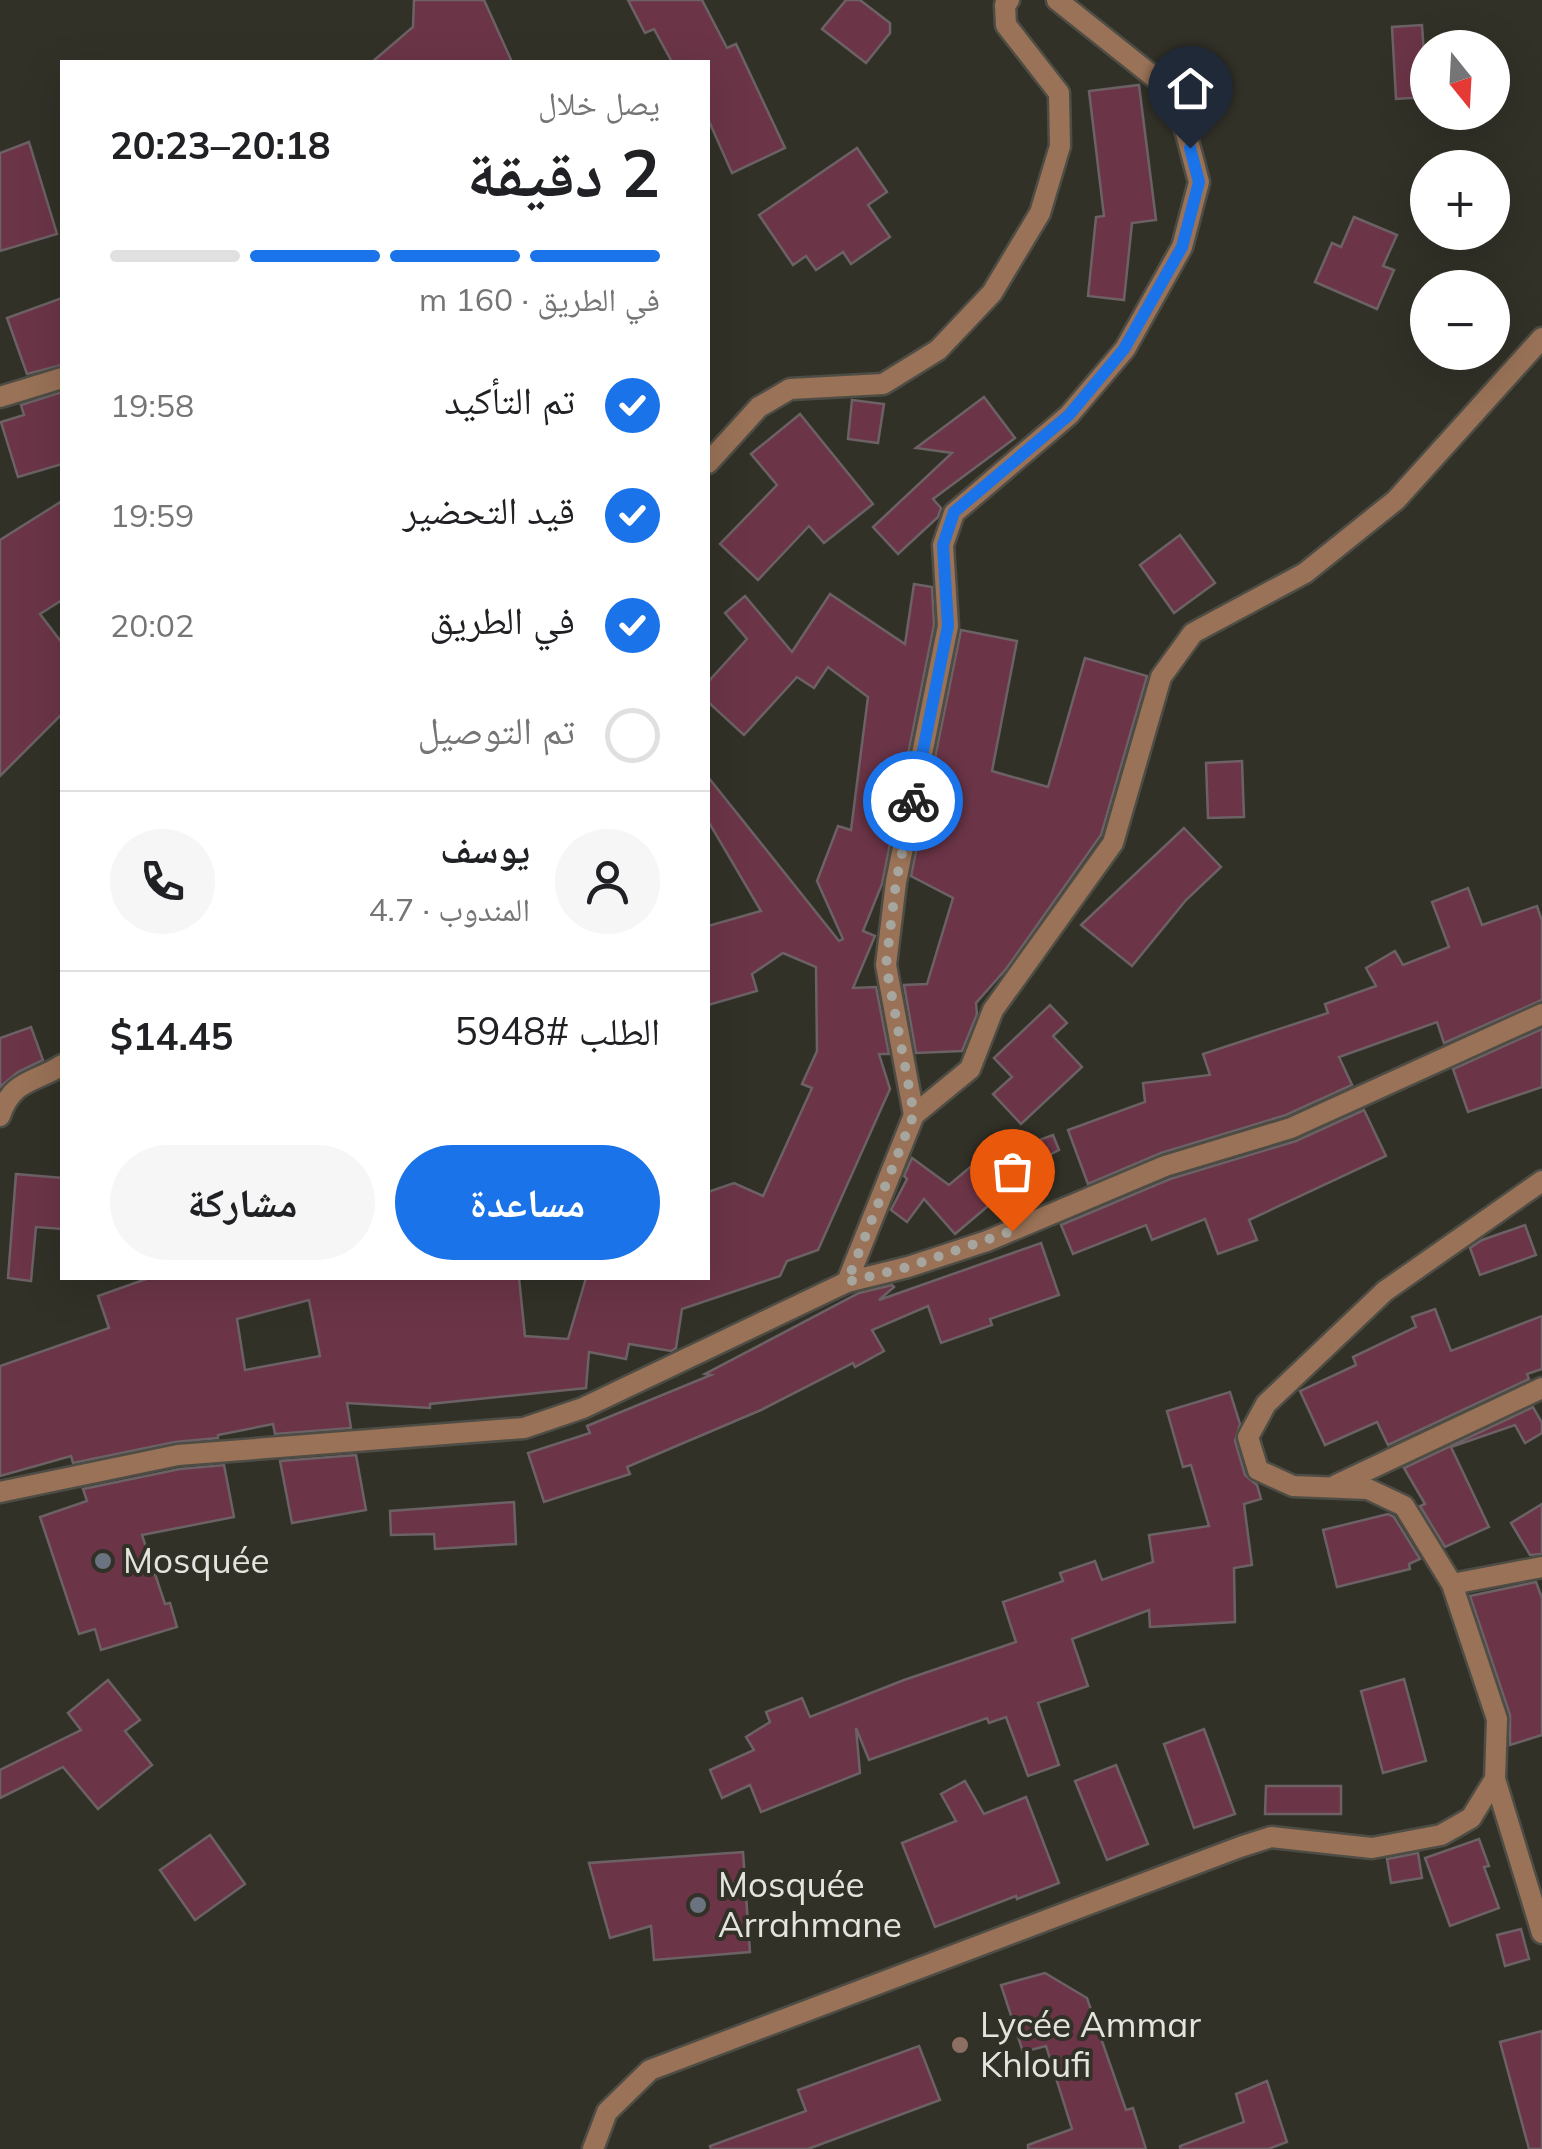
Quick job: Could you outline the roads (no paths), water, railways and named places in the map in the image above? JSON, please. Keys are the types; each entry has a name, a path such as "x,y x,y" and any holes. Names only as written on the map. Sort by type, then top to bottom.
{"street":[{"path":"710,461 759,407 790,389 883,384 938,350 992,293 1040,213 1060,146 1060,92 1006,25 1009,0"},
{"path":"914,1114 886,965 896,882 948,626 943,545 954,512 1069,415 1124,349 1182,247 1199,182 1181,114 1159,81 1057,0"},
{"path":"847,1282 914,1114 970,1070 994,1010 1113,844 1162,678 1194,634 1305,573 1396,500 1542,338"},
{"path":"0,396 60,379"},
{"path":"0,1492 178,1456 524,1428 583,1408 847,1282 987,1241 1164,1166 1291,1128 1542,1014"},
{"path":"0,1116 4,1104 24,1081 60,1066"},
{"path":"1542,1181 1385,1291 1266,1404 1248,1438 1258,1470 1293,1486 1368,1489 1404,1506 1452,1584 1497,1719 1495,1779 1542,1934"},
{"path":"1330,1488 1542,1388"},
{"path":"1452,1584 1542,1567"},
{"path":"594,2149 607,2112 650,2070 1270,1837 1372,1848 1440,1835 1471,1818 1495,1779"}],"place":[{"name":"Mosquée","path":"103,1561"},
{"name":"Mosquée Arrahmane","path":"698,1905"},
{"name":"Lycée Ammar Khloufi","path":"960,2045"}]}
